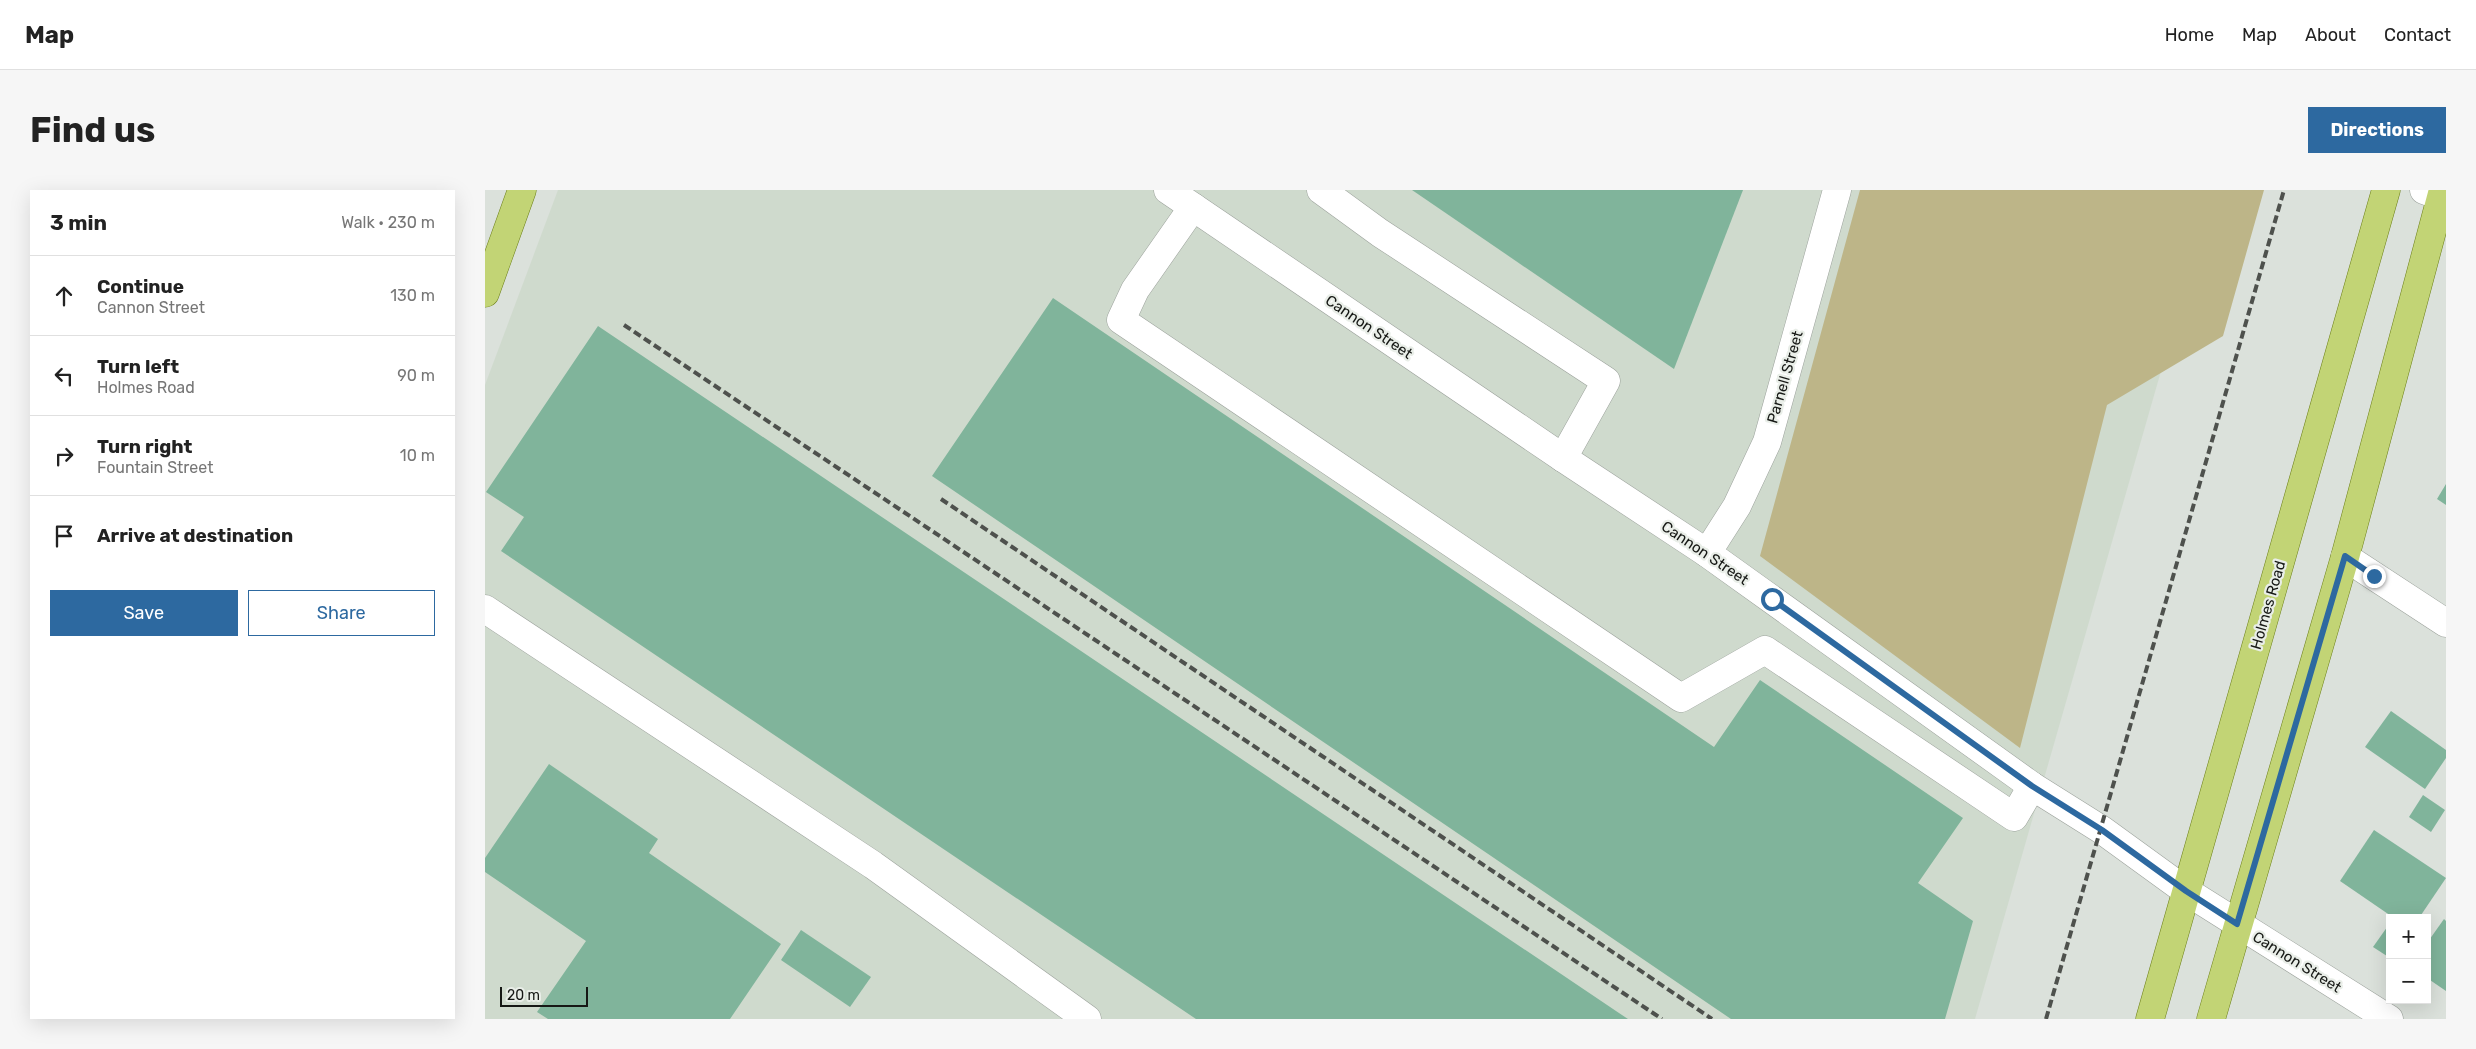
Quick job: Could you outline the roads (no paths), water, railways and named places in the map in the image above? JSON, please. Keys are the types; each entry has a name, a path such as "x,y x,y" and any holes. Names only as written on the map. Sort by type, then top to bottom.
{"main road":[{"path":"485,293 522,190"},
{"name":"Holmes Road","path":"2150,1019 2386,190"},
{"path":"2211,1019 2345,556 2439,193"}],"street":[{"name":"Cannon Street","path":"1168,190 1563,458 1707,553 2032,786 2102,830 2186,891 2389,1019"},
{"path":"1321,190 1403,249 1606,381 1563,458"},
{"name":"Parnell Street","path":"1707,553 1737,506 1767,442 1837,190"},
{"path":"1193,207 1135,290 1121,320 1681,698 1765,650 2014,817 2032,786"},
{"path":"2345,556 2446,623"},
{"path":"485,608 873,865 1087,1019"}],"railway":[{"path":"2046,1019 2284,190"},
{"path":"624,325 1662,1019"},
{"path":"941,499 1712,1019"}]}
